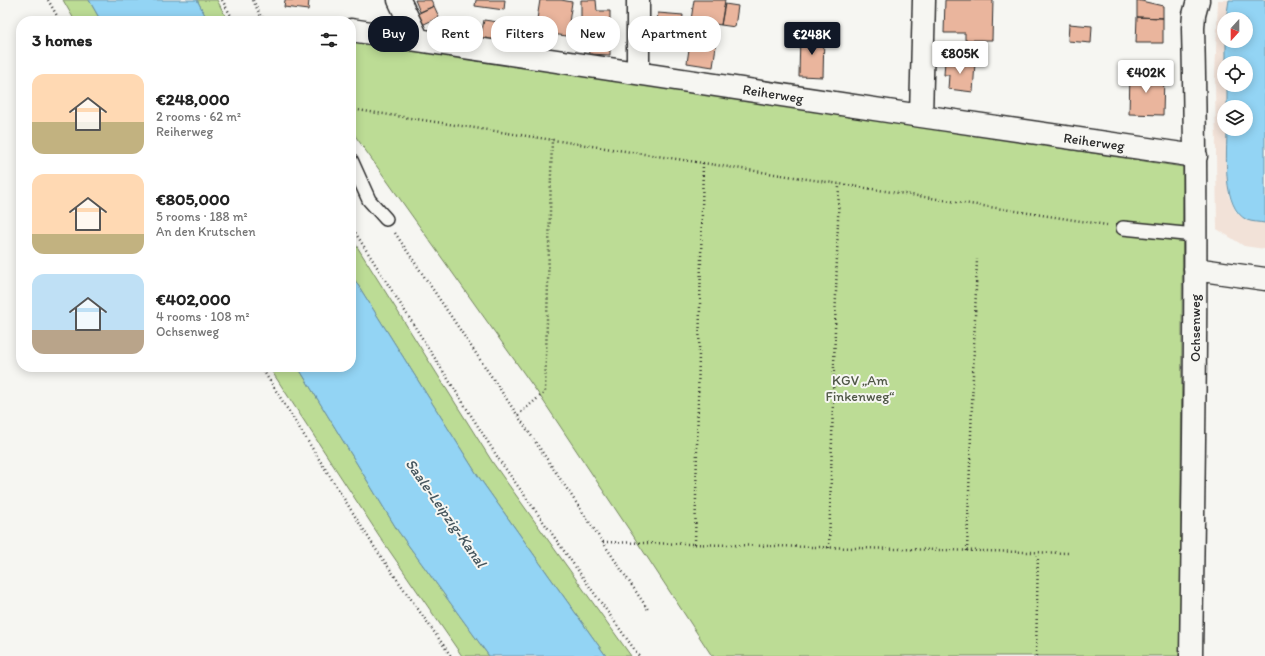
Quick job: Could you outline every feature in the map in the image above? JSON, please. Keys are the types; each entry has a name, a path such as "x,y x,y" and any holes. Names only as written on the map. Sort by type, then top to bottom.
{"street":[{"path":"399,0 407,16"},
{"path":"638,0 638,73"},
{"path":"921,116 924,0"},
{"name":"Ochsenweg","path":"1191,656 1196,156 1193,28 1194,15 1198,0"},
{"name":"Reiherweg","path":"356,31 368,33"},
{"name":"Reiherweg","path":"419,40 1196,156"},
{"path":"1195,269 1265,280"}],"lane":[{"path":"356,171 369,200 386,219"},
{"path":"1124,228 1195,235"}],"path":[{"path":"48,0 57,16"},
{"path":"222,0 231,16"},
{"path":"253,0 261,16"},
{"path":"356,110 1124,228"},
{"path":"518,415 545,392 552,139"},
{"path":"695,544 703,163"},
{"path":"829,548 839,184"},
{"path":"386,219 649,611"},
{"path":"356,234 500,460 639,656"},
{"path":"967,551 977,259"},
{"path":"264,372 375,548 451,656"},
{"path":"603,542 1069,553"},
{"path":"1036,656 1038,552"}],"shaded area":[{"path":"1218,0 1229,0 1227,12 1218,12"},
{"path":"1217,26 1217,48 1226,48 1226,56 1217,56 1217,92 1227,92 1227,100 1217,100 1217,136 1227,136 1227,176 1229,197 1236,212 1247,220 1265,223 1265,249 1244,246 1217,229 1215,78"}],"green space":[{"path":"63,0 89,0 98,16 72,16"},
{"path":"197,0 217,0 225,16 205,16"},
{"name":"KGV „Am Finkenweg“","path":"356,40 368,42 368,52 419,52 419,49 427,51 427,52 436,52 1183,167 1180,656 712,656 540,396 356,137"},
{"path":"356,245 493,463 631,656 606,656 478,476 356,282"},
{"path":"272,372 301,372 398,531 489,656 462,656 382,540"}],"water":[{"path":"89,0 197,0 205,16 98,16"},
{"path":"1229,0 1265,0 1265,223 1247,220 1239,213 1233,204 1229,192 1226,165 1227,136 1253,136 1253,100 1227,100 1227,92 1253,92 1253,56 1226,56 1226,48 1253,48 1253,12 1227,12"},
{"name":"Saale-Leipzig-Kanal","path":"356,282 478,476 606,656 489,656 398,531 301,372 356,372"}],"building":[{"path":"285,0 309,0 308,10 284,7"},
{"path":"415,0 431,0 434,6 420,12"},
{"path":"476,0 505,0 504,10 475,6"},
{"path":"540,0 561,0 572,2 570,16 566,16 566,36 558,35 558,16 538,16"},
{"path":"581,0 596,0 597,11 610,11 610,16 581,16"},
{"path":"694,0 725,0 721,25 721,16 692,16"},
{"path":"945,0 993,0 992,40 965,40 965,33 944,33"},
{"path":"1137,0 1163,6 1163,18 1137,17"},
{"path":"725,4 738,6 735,27 721,25"},
{"path":"434,6 439,16 427,16 427,23 420,26 419,16 415,15"},
{"path":"658,13 683,15 683,16 658,16"},
{"path":"1137,17 1163,18 1163,43 1136,43"},
{"path":"484,20 491,21 491,43 483,41"},
{"path":"1069,24 1092,26 1091,43 1068,41"},
{"path":"800,35 824,36 823,77 799,76"},
{"path":"589,52 610,52 610,55 589,54"},
{"path":"689,52 715,52 713,67 687,63"},
{"path":"945,60 975,63 973,92 948,89 949,75 944,75"},
{"path":"1130,74 1164,75 1163,115 1129,114"}]}
